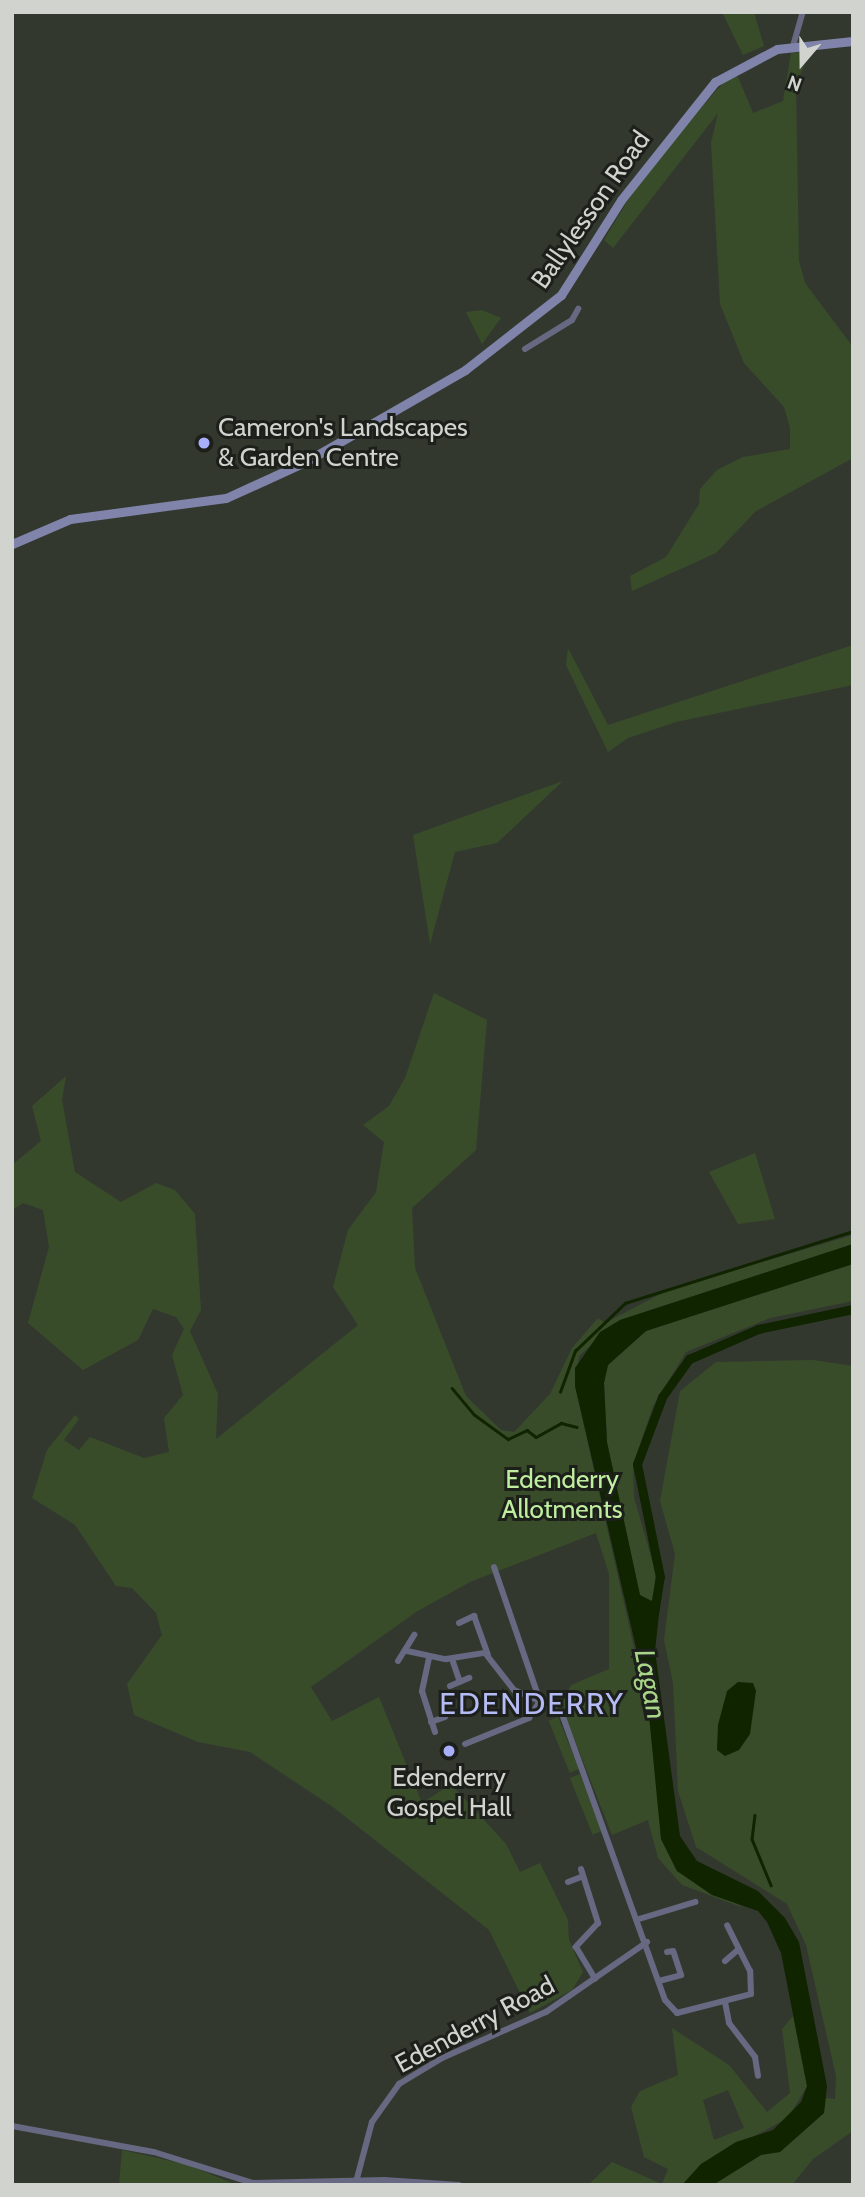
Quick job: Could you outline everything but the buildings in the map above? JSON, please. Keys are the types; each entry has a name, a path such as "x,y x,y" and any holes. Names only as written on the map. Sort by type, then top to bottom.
{"main road":[{"name":"Ballylesson Road","path":"12,544 70,519 226,498 304,462 465,370 561,295 621,200 715,82 748,60 793,46 853,41"}],"street":[{"path":"793,46 803,12"},
{"path":"525,349 572,320 578,309"},
{"path":"494,1566 540,1701"},
{"path":"459,1623 474,1616 488,1655 514,1690 562,1714 608,1832 659,1981 677,2013 747,1998 752,1987 739,1949 727,1925"},
{"path":"398,1661 407,1651 414,1635"},
{"path":"407,1651 429,1658 452,1659 474,1651 488,1655"},
{"path":"429,1658 422,1690 435,1732"},
{"path":"452,1659 460,1682"},
{"path":"450,1686 469,1678"},
{"path":"465,1744 529,1718 540,1701"},
{"path":"431,1723 445,1717"},
{"path":"568,1882 581,1873 598,1923 576,1947 595,1979"},
{"path":"638,1917 695,1902"},
{"name":"Edenderry Road","path":"356,2182 372,2122 399,2084 442,2058 533,2019 647,1942"},
{"path":"725,1961 739,1949"},
{"path":"659,1981 681,1975 673,1951 667,1952"},
{"path":"725,2002 729,2023 755,2057 758,2076"},
{"path":"12,2126 154,2152 253,2183 459,2185"}],"green space":[{"path":"722,12 754,12 764,46 743,55"},
{"path":"810,51 796,85 799,261 805,283 853,347 853,458 756,511 716,553 632,591 630,576 666,557 699,504 700,489 717,470 743,457 790,449 790,428 784,407 744,363 720,304 711,143 718,113 613,248 604,240 643,175 729,76 738,77 753,113 783,101 791,53"},
{"path":"482,310 501,318 482,344 466,312"},
{"path":"853,645 853,685 676,722 628,738 608,752 566,665 568,648 608,725"},
{"path":"563,781 497,843 455,852 430,944 413,835"},
{"name":"Edenderry Allotments","path":"434,993 487,1020 476,1150 412,1208 415,1268 466,1396 501,1430 514,1432 550,1394 572,1348 598,1318 605,1323 668,1290 853,1235 853,1244 620,1320 579,1356 575,1386 653,1732 661,1839 677,1871 744,1908 682,1885 658,1858 648,1820 612,1835 561,1705 571,1685 609,1669 609,1574 596,1533 470,1582 416,1612 311,1687 332,1721 379,1697 422,1803 451,1784 506,1844 520,1872 540,1863 568,1920 569,1940 583,1972 572,1990 530,2013 489,1930 333,1807 250,1752 198,1742 134,1715 127,1684 162,1635 156,1613 132,1588 116,1586 75,1525 32,1498 47,1450 75,1415 79,1419 64,1440 79,1450 90,1437 144,1458 169,1452 164,1418 183,1395 172,1355 184,1329 176,1317 153,1309 138,1340 83,1370 28,1323 49,1247 43,1210 23,1203 12,1210 12,1165 41,1141 32,1106 66,1076 62,1100 75,1172 121,1202 156,1183 175,1190 195,1214 201,1310 190,1331 218,1394 216,1439 358,1325 333,1287 348,1230 376,1192 384,1142 363,1125 389,1106 405,1078"},
{"path":"755,1153 775,1219 738,1224 709,1172"},
{"path":"853,1264 853,1301 770,1318 686,1352 653,1406 633,1465 634,1497 657,1578 653,1602 647,1600 640,1595 607,1442 604,1383 608,1365 646,1331"},
{"path":"813,1360 853,1366 853,2131 813,2159 792,2185 713,2185 761,2155 780,2152 824,2113 826,2098 835,2099 836,2076 806,1945 787,1904 696,1847 678,1791 673,1683 664,1640 675,1554 660,1501 680,1391 716,1362"},
{"path":"558,1717 579,1769 570,1773 549,1721"},
{"path":"580,1774 603,1831 593,1835 570,1778"},
{"path":"793,2016 807,2086 788,2118 701,2164 682,2185 588,2185 612,2162 662,2184 668,2169 644,2157 631,2107 640,2091 678,2075 672,2028 729,2065 767,2112 790,2093 782,2029","holes":["728,2090 744,2128 714,2140 703,2100"]},
{"path":"122,2150 189,2165 236,2185 119,2185"}],"water":[{"name":"Lagan","path":"853,1244 853,1264 646,1331 608,1365 604,1383 607,1442 640,1595 660,1605 655,1651 680,1836 697,1861 758,1891 785,1918 799,1942 827,2086 824,2113 780,2152 761,2155 713,2185 682,2185 701,2164 736,2142 773,2130 801,2102 807,2086 781,1953 767,1922 758,1911 712,1895 677,1871 661,1839 647,1695 575,1386 575,1368 600,1332 620,1320"},
{"path":"738,1682 753,1683 756,1691 750,1734 739,1750 725,1756 717,1750 718,1725 727,1691"}],"waterway":[{"path":"560,1392 575,1351 625,1303 853,1231"},
{"path":"654,1613 660,1577 637,1464 662,1397 689,1359 758,1329 853,1309"},
{"path":"452,1388 475,1415 508,1439 527,1430 536,1437 561,1423 577,1427"},
{"path":"755,1815 752,1839 771,1885"}],"place":[{"name":"Cameron's Landscapes & Garden Centre","path":"204,443"},
{"name":"Edenderry Gospel Hall","path":"449,1751"}],"district":[{"name":"EDENDERRY","path":"532,1704"}]}
